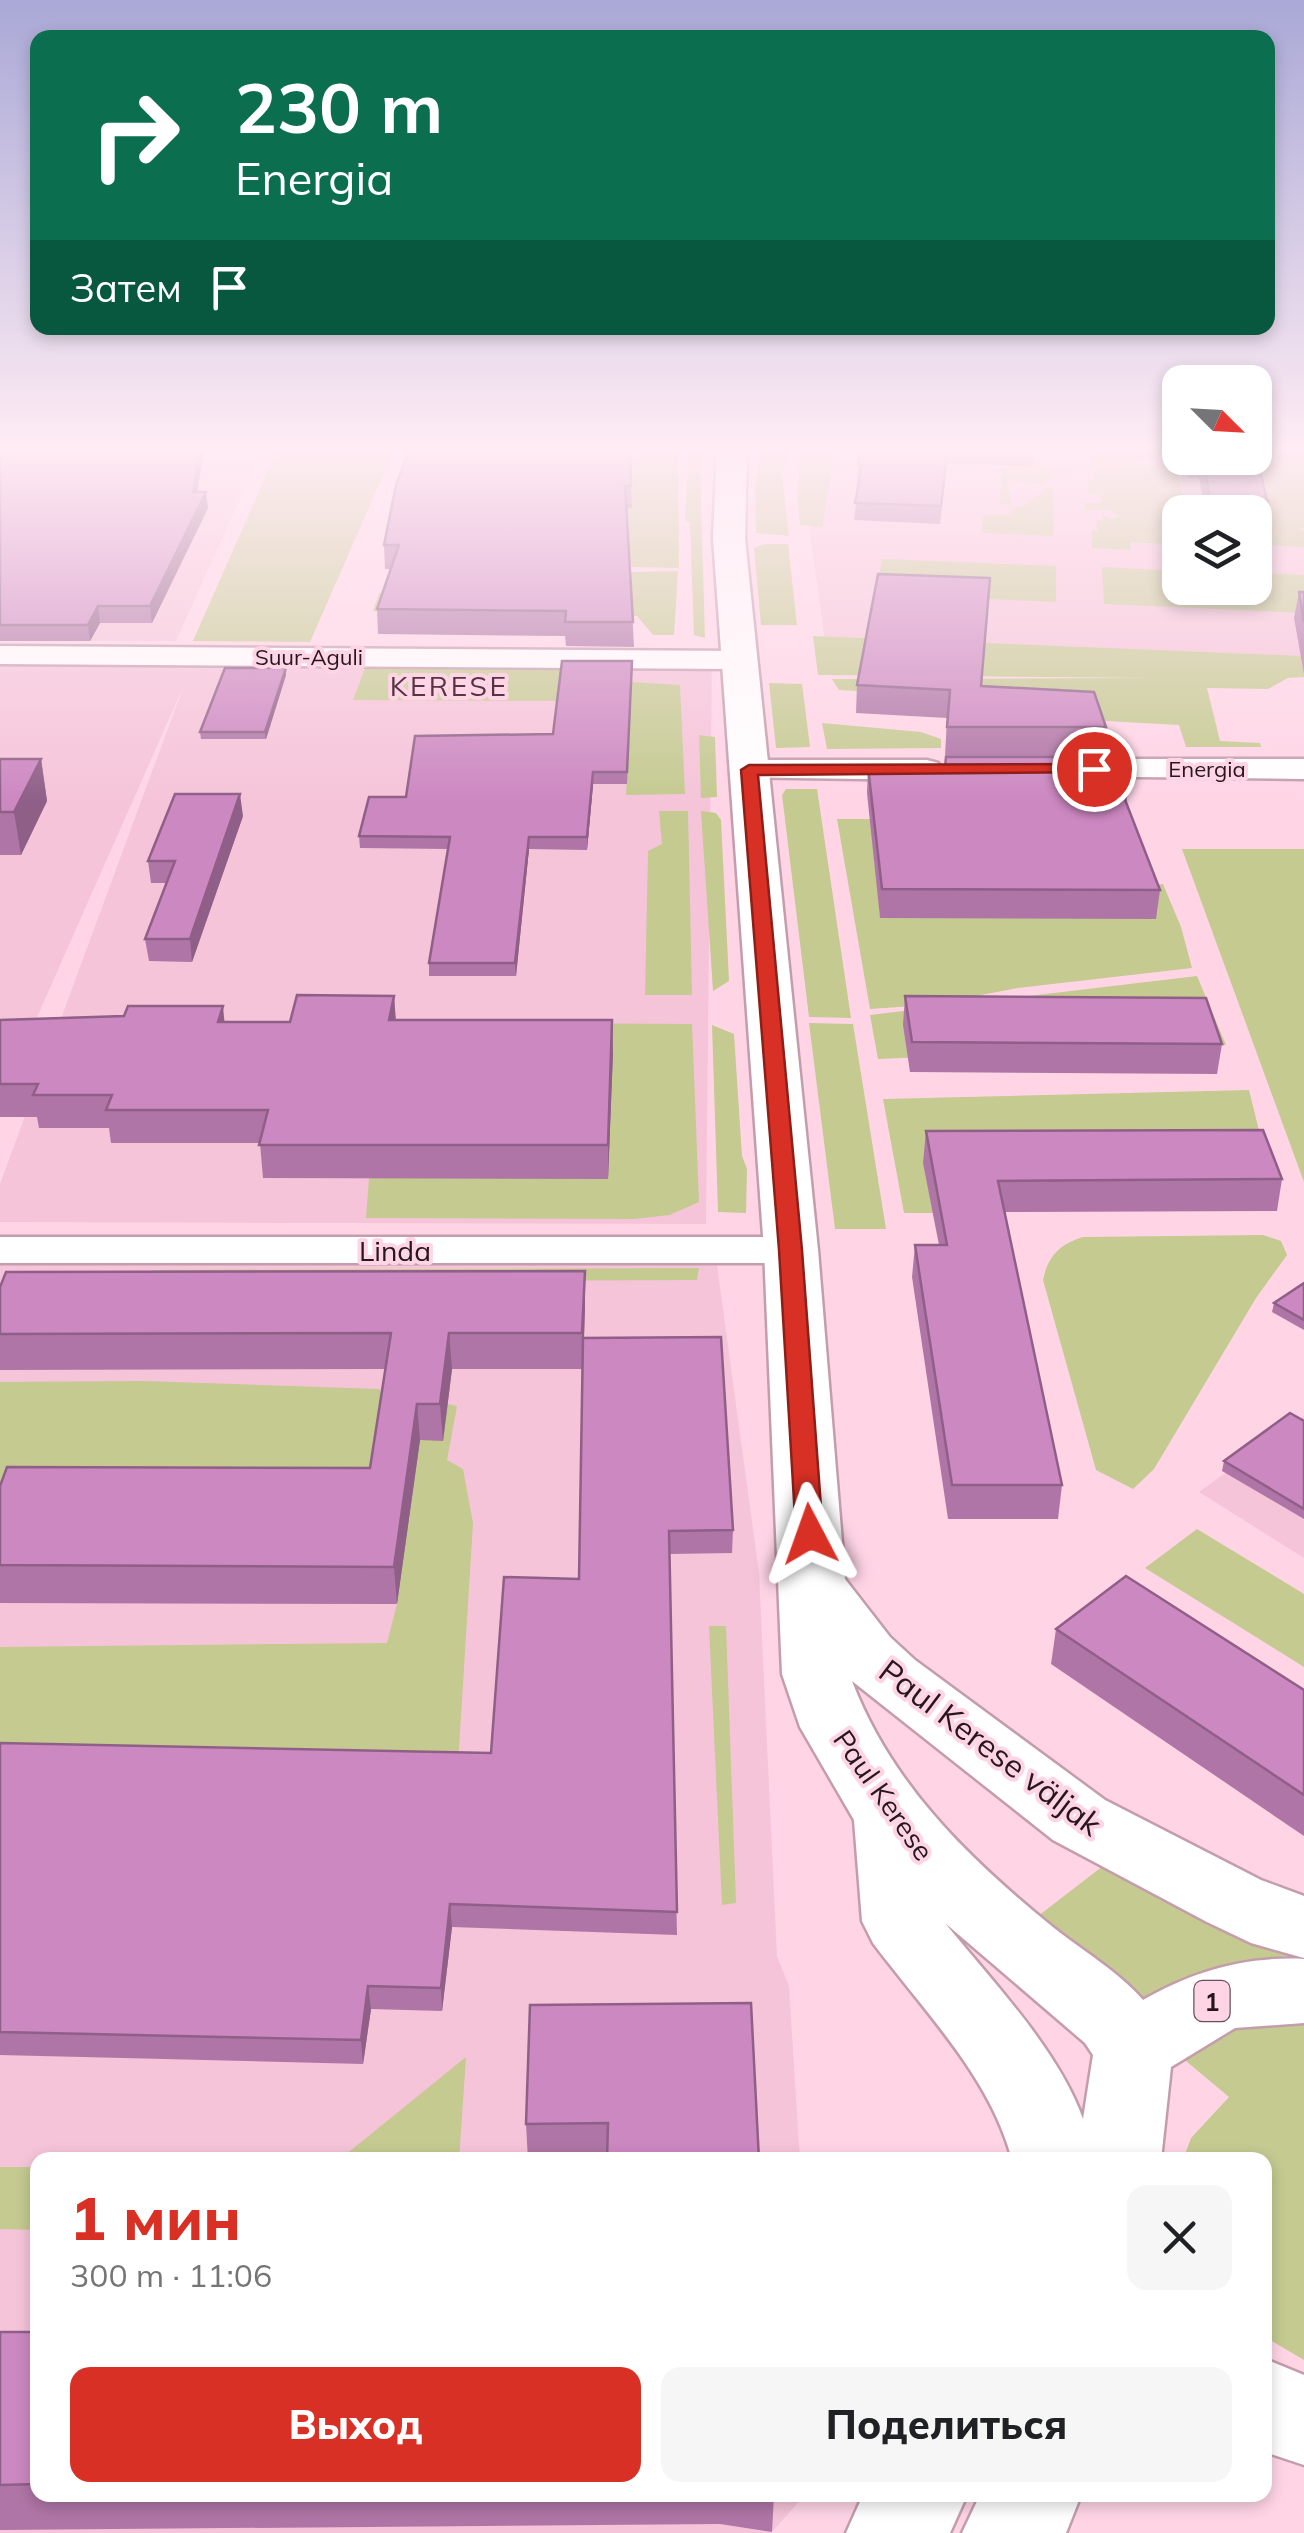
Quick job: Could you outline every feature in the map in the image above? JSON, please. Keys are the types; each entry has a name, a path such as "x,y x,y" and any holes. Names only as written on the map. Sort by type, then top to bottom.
{"main road":[{"name":"Paul Kerese","path":"731,566 791,1250 814,1584 810,1626 815,1671 829,1717 890,1814 930,1864 1113,2020 1133,2051"},
{"name":"Paul Kerese väljak","path":"814,1584 866,1654 891,1677 1080,1820 1234,1902 1278,1921 1304,1927"},
{"path":"890,1814 900,1921 998,2048 1041,2114 1052,2152"},
{"name":"1","path":"1133,2051 1170,2022 1225,1995 1272,1988 1304,1991"},
{"path":"1120,2152 1133,2051"},
{"path":"1272,2407 1304,2420"},
{"path":"893,2533 915,2502"},
{"path":"1010,2533 1028,2514 1032,2502"}],"street":[{"name":"Suur-Aguli","path":"0,655 738,660"},
{"name":"Energia","path":"1036,770 1304,768"},
{"path":"749,770 958,770"},
{"name":"Linda","path":"0,1250 791,1250"}],"shaded area":[{"path":"0,566 210,566 176,641 0,641"},
{"path":"814,566 1162,566 1162,605 1272,605 1272,566 1304,566 1304,675 829,669"},
{"path":"712,660 706,1224 0,1222 0,1184 184,685 0,1101 0,662"},
{"path":"0,1249 715,1250 759,1573 777,1956 789,1986 799,2152 30,2152 30,2502 799,2502 771,2533 0,2533"},
{"path":"1304,1416 1304,1558 1199,1492"}],"green space":[{"path":"226,566 343,566 310,642 193,641"},
{"path":"692,566 703,566 705,638 694,635"},
{"path":"756,566 790,566 797,625 761,625"},
{"path":"881,566 1056,566 1056,602 876,594"},
{"path":"1102,567 1162,570 1162,605 1272,605 1272,574 1304,575 1304,613 1104,604"},
{"path":"678,571 674,635 653,635 637,616 373,611 379,593 584,573"},
{"path":"813,636 1304,656 1304,677 1288,678 1268,689 1207,688 1220,741 1260,743 1261,747 1186,747 1179,725 978,714 979,698 839,690 832,679 1156,678 818,675"},
{"path":"572,667 558,701 353,700 365,668"},
{"path":"632,682 680,685 685,794 626,795"},
{"path":"769,683 802,684 810,747 776,748"},
{"path":"822,723 921,732 941,739 941,748 827,749"},
{"path":"699,735 715,737 717,797 701,798"},
{"path":"786,789 817,789 851,1018 809,1017 782,795"},
{"path":"659,811 688,811 692,995 645,995 648,851 662,844"},
{"path":"701,811 716,813 721,820 729,981 713,991"},
{"path":"837,819 1118,819 875,858 880,917 1163,884 1192,968 1018,988 928,1005 870,1009"},
{"path":"1182,849 1304,849 1304,1182"},
{"path":"1197,976 1226,1045 878,1059 870,1015"},
{"path":"497,1023 692,1024 699,1202 669,1215 634,1219 366,1218 369,1178 608,1178"},
{"path":"809,1023 853,1024 886,1229 835,1229"},
{"path":"712,1025 734,1034 742,1156 747,1169 746,1213 718,1212"},
{"path":"1249,1090 1266,1159 933,1213 904,1213 883,1099"},
{"path":"1263,1235 1281,1241 1287,1255 1256,1298 1154,1469 1133,1489 1096,1470 1043,1280 1052,1258 1062,1247 1083,1237"},
{"path":"699,1268 697,1280 149,1282 153,1270"},
{"path":"143,1381 379,1389 389,1403 443,1440 447,1404 457,1406 447,1460 463,1469 473,1523 458,1764 0,1765 0,1647 387,1643 397,1604 0,1504 0,1382"},
{"path":"1197,1529 1304,1594 1304,1667 1145,1568"},
{"path":"709,1626 726,1626 736,1903 722,1905"},
{"path":"1112,1859 1304,1949 1304,1962 1128,2006 1029,1923"},
{"path":"1304,2017 1304,2360 1272,2341 1272,2152 1186,2152 1191,2138 1229,2097 1174,2051 1249,2018"},
{"path":"466,2057 460,2152 349,2152"},
{"path":"0,2167 30,2167 30,2230 0,2229"}],"building":[{"path":"0,566 170,566 150,606 98,606 88,625 0,625"},
{"path":"392,566 630,566 633,622 565,622 566,611 377,609"},
{"path":"878,574 990,578 981,686 1094,692 1106,727 947,727 950,690 857,685"},
{"path":"1299,592 1304,592 1304,622"},
{"path":"562,661 632,661 627,772 593,772 587,837 529,837 515,963 429,963 450,837 359,836 369,797 406,797 415,736 553,734"},
{"path":"225,668 286,668 265,732 200,732"},
{"path":"946,757 1115,757 1128,792 1122,792 1160,890 882,889 868,767 945,767"},
{"path":"0,759 41,759 14,812 0,812"},
{"path":"175,794 240,794 190,939 145,939 175,861 148,861"},
{"path":"297,995 394,996 389,1020 612,1020 608,1145 259,1145 268,1110 106,1110 112,1095 33,1095 38,1084 0,1084 0,1020 124,1016 128,1006 223,1006 218,1022 290,1022"},
{"path":"905,996 1206,998 1222,1044 912,1042"},
{"path":"1263,1130 1282,1179 998,1181 1062,1485 952,1485 915,1245 947,1245 926,1131"},
{"path":"585,1271 582,1333 449,1333 440,1404 417,1404 394,1567 0,1565 0,1486 7,1467 370,1468 391,1333 0,1334 0,1287 6,1272"},
{"path":"1304,1283 1304,1320 1274,1303"},
{"path":"721,1337 733,1530 669,1531 677,1912 450,1904 441,1988 368,1986 361,2040 0,2032 0,1743 491,1753 504,1577 579,1579 583,1338"},
{"path":"1290,1413 1304,1421 1304,1509 1224,1461"},
{"path":"1126,1576 1304,1690 1304,1795 1056,1629"},
{"path":"751,2003 759,2152 607,2152 608,2123 526,2124 530,2005"},
{"path":"0,2332 30,2332 30,2484 0,2485"}],"district":[{"name":"KERESE","path":"449,685"}],"route":[{"path":"810,1534 791,1250 749,770 1094,769"}]}
